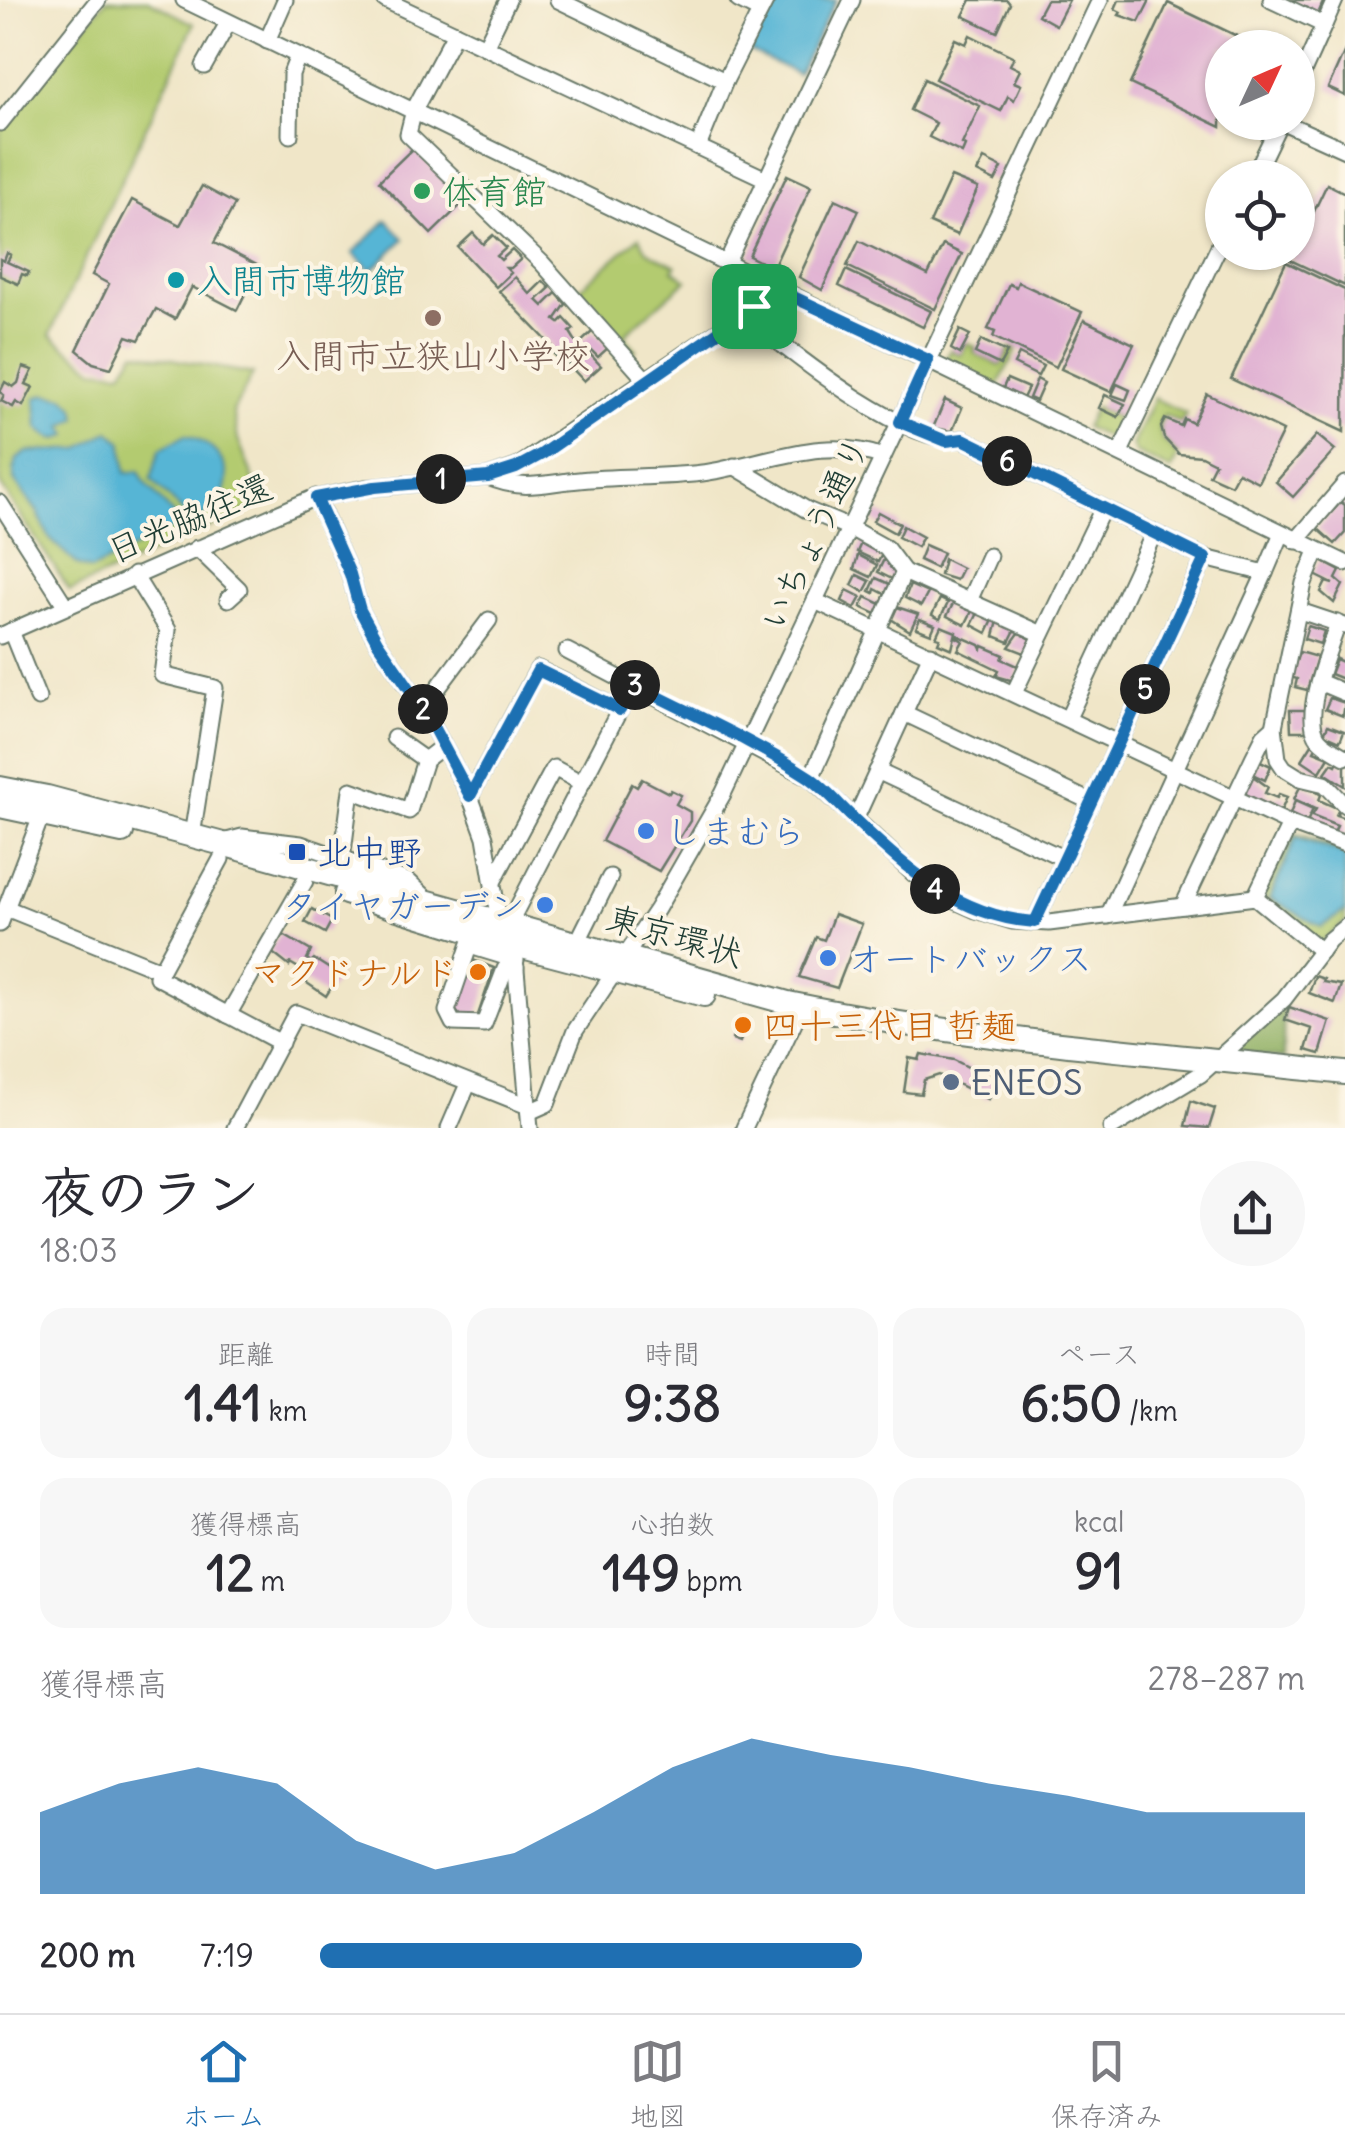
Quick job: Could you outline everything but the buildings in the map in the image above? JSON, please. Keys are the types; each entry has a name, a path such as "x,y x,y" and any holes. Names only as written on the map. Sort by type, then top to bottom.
{"highway":[{"name":"東京環状","path":"0,788 192,836 220,851 472,939 619,963 864,1019 1345,1089"},
{"name":"東京環状","path":"0,806 220,851 428,901 511,943 577,943 619,963 795,1020 969,1050 1345,1074"}],"street":[{"path":"0,123 98,0"},
{"path":"184,0 1345,563"},
{"path":"266,41 285,0"},
{"path":"385,0 422,8 454,33 484,48 766,179"},
{"path":"484,48 508,0"},
{"path":"558,0 726,81"},
{"path":"698,147 763,5 738,0"},
{"path":"726,264 852,0"},
{"name":"いちょう通り","path":"529,1115 546,1104 576,1031 699,838 748,744 1100,0"},
{"path":"1272,0 1324,25"},
{"path":"1315,45 1336,0"},
{"path":"204,66 228,23"},
{"path":"454,33 414,110 408,134 542,264 646,380"},
{"path":"290,135 292,74 298,56"},
{"path":"1315,137 1345,150"},
{"path":"1120,452 1208,270"},
{"name":"日光脇往還","path":"6,633 316,498 391,485 488,477 516,468 744,314 770,286"},
{"path":"744,314 859,400 900,422 946,441 963,439 1205,558 1265,573"},
{"path":"488,477 521,488 576,480 704,473 823,448 860,448 884,457"},
{"path":"734,466 807,510 886,548 904,572 1042,634"},
{"path":"1108,916 1265,573 1289,537 1343,489"},
{"path":"316,498 350,574 360,610 423,708 470,796 486,837 511,943 529,1115"},
{"path":"0,502 66,605"},
{"path":"1014,694 1102,508"},
{"path":"1068,718 1154,533"},
{"path":"197,548 239,589 228,599"},
{"path":"1317,551 1304,582 1274,727 1278,758 1284,768 1300,778 1325,784 1345,805"},
{"path":"969,602 990,556"},
{"path":"1035,922 1205,558"},
{"path":"811,778 904,572"},
{"path":"134,575 168,630 162,675 216,688 192,836"},
{"path":"815,601 1290,824 1345,844"},
{"path":"1300,611 1342,624 1319,682 1313,709 1317,738 1345,758"},
{"path":"423,708 490,620"},
{"path":"6,633 38,698"},
{"path":"567,651 811,778 914,874 947,897 994,916 1035,922 1255,897 1321,950"},
{"path":"855,820 931,654"},
{"path":"470,796 538,670 620,710"},
{"path":"1319,682 1345,693"},
{"path":"472,939 447,1011 453,1023 484,1024 511,943 582,784 633,684"},
{"path":"904,712 1092,802"},
{"path":"1183,906 1264,736 1274,727"},
{"path":"394,738 425,760"},
{"path":"342,859 351,790 409,811 425,760 444,746"},
{"path":"494,880 554,768 582,784"},
{"path":"877,771 1065,860"},
{"path":"42,814 3,916 160,970"},
{"path":"1255,897 1290,824"},
{"path":"281,1042 156,977 220,851 242,837 301,844 408,881 428,901"},
{"path":"577,943 610,877"},
{"path":"228,1014 304,881"},
{"path":"1114,1127 1209,1067 1284,1000 1321,950 1345,927"},
{"path":"235,1128 296,1014 468,1084 529,1115"},
{"path":"744,1128 795,1020"},
{"path":"449,1128 468,1084"}],"green space":[{"path":"106,0 148,0 194,24 50,335 94,369 122,372 135,352 253,374 233,411 238,439 260,496 259,505 70,591 0,484 0,129"},
{"path":"639,237 647,251 676,266 673,270 687,280 624,335 636,350 632,354 577,291"},
{"path":"967,343 976,348 974,353 1000,366 1010,348 1016,350 997,387 945,360 951,350 961,355"},
{"path":"1154,398 1186,414 1181,423 1164,415 1159,426 1162,439 1178,455 1171,470 1135,452 1132,445"},
{"path":"1095,407 1118,418 1115,426 1124,430 1120,439 1114,441 1085,427"},
{"path":"1294,833 1345,850 1345,854 1296,837 1270,897 1321,926 1345,911 1345,922 1321,942 1262,895"},
{"path":"1284,1002 1283,1059 1228,1051"}],"water":[{"path":"774,0 836,0 798,74 749,51"},
{"path":"387,220 404,239 371,271 353,253"},
{"path":"45,394 64,397 75,407 77,418 63,426 68,435 59,439 38,428 36,398"},
{"path":"109,431 122,442 126,473 139,471 181,524 91,570 78,565 50,539 37,511 14,480 14,469 17,459 27,452 79,449"},
{"path":"186,435 216,453 227,481 211,509 191,521 151,479 160,449"},
{"path":"1296,837 1345,854 1345,911 1321,927 1270,898"}],"place":[{"name":"体育館","path":"422,191"},
{"name":"入間市博物館","path":"176,280"},
{"name":"入間市立狭山小学校","path":"433,318"},
{"name":"しまむら","path":"646,831"},
{"name":"北中野","path":"297,852"},
{"name":"タイヤガーデン","path":"545,905"},
{"name":"オートバックス","path":"828,958"},
{"name":"マクドナルド","path":"478,972"},
{"name":"四十三代目 哲麺","path":"743,1025"},
{"name":"ENEOS","path":"951,1082"}],"route":[{"path":"770,286 928,360 900,422 946,441 963,439 1205,558 1035,922 1012,921 947,897 914,874 811,778 633,684 620,710 538,670 470,796 423,708 360,610 350,574 316,498 334,492 488,477 516,468 542,454 754,306 770,286"}]}
